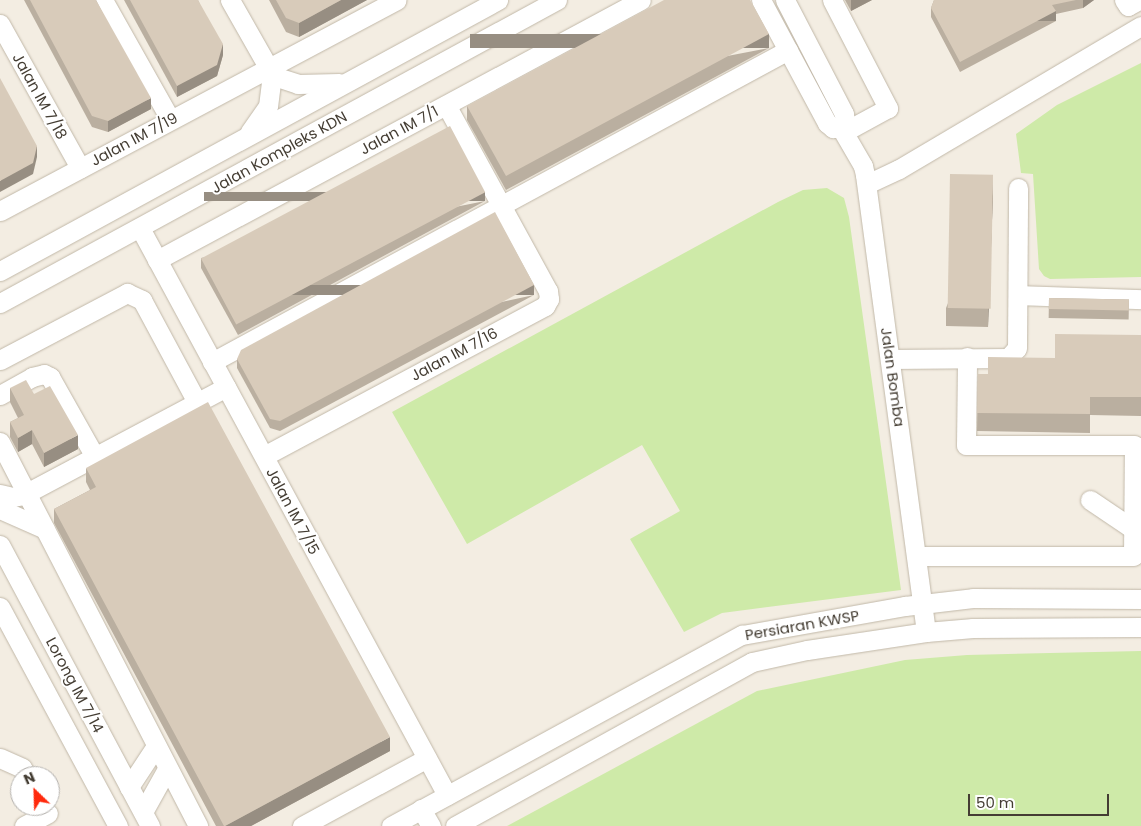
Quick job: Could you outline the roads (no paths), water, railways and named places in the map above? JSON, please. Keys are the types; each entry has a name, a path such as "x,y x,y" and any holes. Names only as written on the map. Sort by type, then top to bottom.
{"street":[{"path":"103,0 170,119"},
{"path":"230,0 268,67 272,82 268,106 261,119 245,138"},
{"path":"268,67 396,0"},
{"name":"Jalan Kompleks KDN","path":"0,270 498,0"},
{"name":"Jalan Kompleks KDN","path":"0,303 556,0"},
{"name":"Jalan IM 7/1","path":"157,260 641,0"},
{"name":"Jalan Bomba","path":"761,0 827,123 833,128 842,130 863,166 867,184 926,632"},
{"name":"Jalan Bomba","path":"785,0 844,114 845,122 842,130"},
{"path":"832,0 888,108 842,130"},
{"path":"1124,0 1128,6 1139,0"},
{"name":"Jalan IM 7/18","path":"0,24 80,168"},
{"path":"867,184 899,169 1141,26"},
{"path":"212,362 788,50"},
{"path":"268,67 280,78 298,84 322,85 348,81"},
{"name":"Jalan IM 7/19","path":"0,211 268,67"},
{"path":"446,105 501,207"},
{"path":"890,360 967,357 1008,358 1018,348 1018,188"},
{"name":"Jalan IM 7/16","path":"264,456 545,306 549,299 548,291 501,207"},
{"name":"Jalan IM 7/15","path":"140,228 447,795"},
{"path":"0,360 127,293 142,300 197,402"},
{"path":"1018,295 1141,299"},
{"path":"917,556 1133,556 1138,445 966,445 967,357"},
{"path":"0,395 32,377 44,374 50,377 95,457"},
{"path":"0,494 13,497 26,493 226,387"},
{"path":"0,442 198,826"},
{"path":"1090,500 1133,529"},
{"path":"0,509 45,530"},
{"name":"Lorong IM 7/14","path":"0,545 147,819"},
{"name":"Persiaran KWSP","path":"391,826 742,635 923,604 972,598 1141,599"},
{"name":"Lorong IM 7/14","path":"0,607 118,826"},
{"name":"Persiaran KWSP","path":"454,826 752,662 807,650 926,632 1005,627 1141,627"},
{"path":"129,786 156,746"},
{"path":"0,758 18,766"},
{"path":"302,826 426,758"},
{"path":"147,819 167,769"},
{"path":"421,809 431,826"},
{"path":"24,826 47,816"}]}
